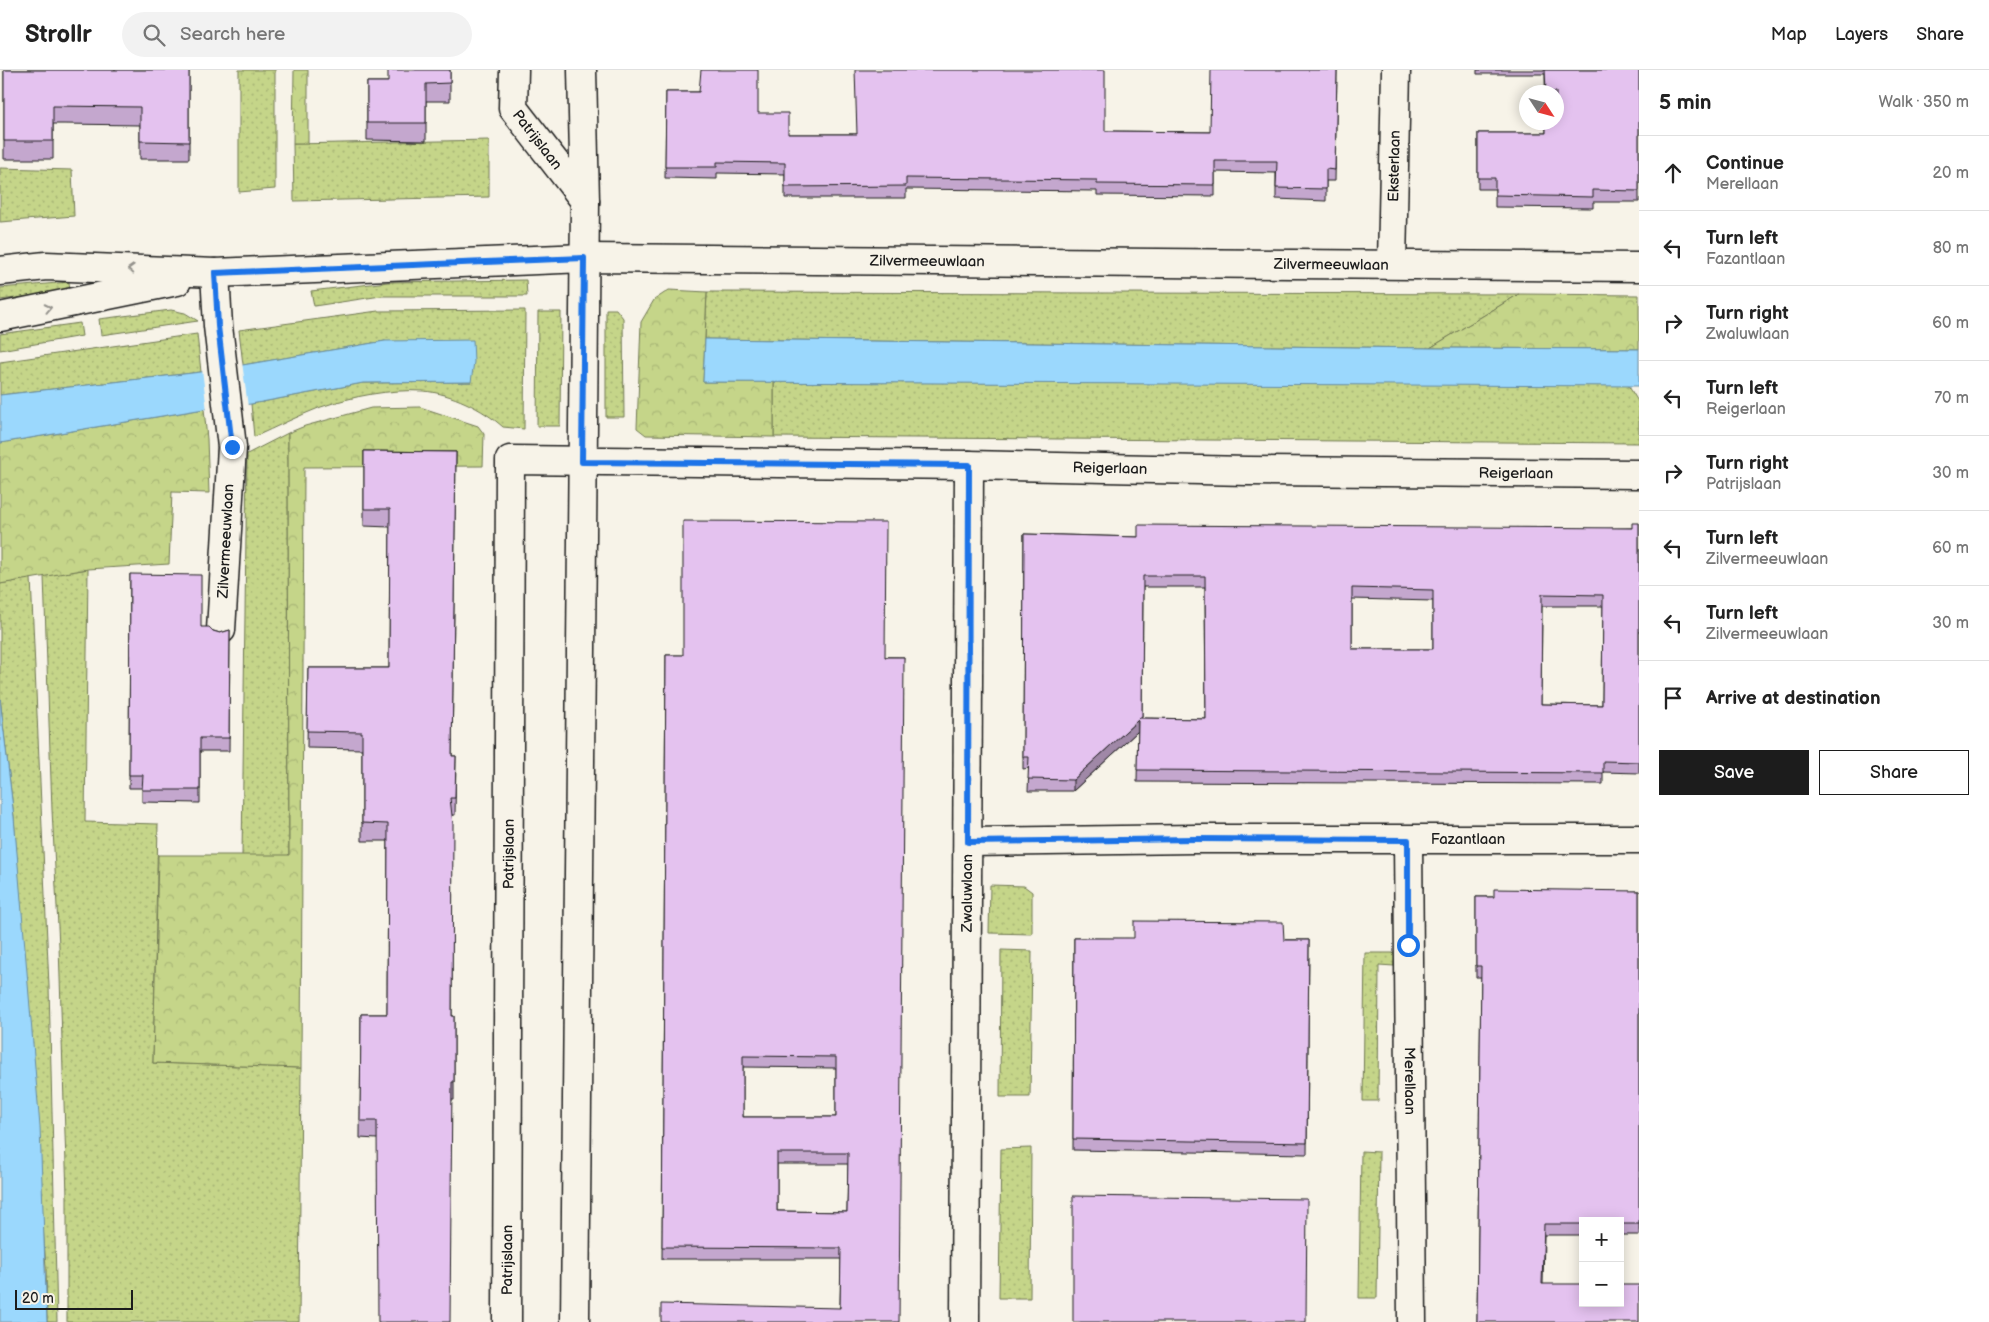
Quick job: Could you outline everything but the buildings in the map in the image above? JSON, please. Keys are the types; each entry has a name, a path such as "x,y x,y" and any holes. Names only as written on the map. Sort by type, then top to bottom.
{"street":[{"name":"Patrijslaan","path":"514,70 513,108 585,200"},
{"name":"Patrijslaan","path":"576,1322 585,200 582,70"},
{"name":"Eksterlaan","path":"1392,264 1396,70"},
{"name":"Zilvermeeuwlaan","path":"0,271 46,266 215,273 584,258 1639,266"},
{"name":"Zilvermeeuwlaan","path":"0,317 215,273"},
{"name":"Zilvermeeuwlaan","path":"215,273 232,447 221,630"},
{"name":"Patrijslaan","path":"507,1322 510,460 582,462"},
{"name":"Reigerlaan","path":"582,462 1639,474"},
{"name":"Zwaluwlaan","path":"965,1322 969,465"},
{"name":"Fazantlaan","path":"968,842 1195,839 1639,839"},
{"name":"Merellaan","path":"1408,840 1412,1322"}],"green space":[{"path":"239,70 275,70 275,189 239,192"},
{"path":"294,70 308,70 308,144 293,144"},
{"path":"489,140 489,197 294,201 293,144"},
{"path":"0,168 72,170 74,216 0,222"},
{"path":"526,280 527,296 381,296 314,306 311,291 388,282"},
{"path":"69,282 70,291 0,300 0,288"},
{"path":"669,290 707,292 703,382 774,382 774,437 646,435 637,428 641,322 654,300"},
{"path":"707,292 1519,294 1430,348 705,339"},
{"path":"1519,294 1639,295 1639,349 1430,348"},
{"path":"606,309 616,309 623,318 624,417 606,417"},
{"path":"171,310 185,313 198,321 101,335 99,319"},
{"path":"525,310 524,429 503,427 476,408 444,395 423,391 398,391 372,394 333,403 254,437 251,404 363,383 471,382 385,341 243,365 239,330 378,311"},
{"path":"538,312 561,312 560,426 537,426"},
{"path":"80,323 82,336 0,350 0,334"},
{"path":"197,334 201,372 0,395 0,362"},
{"path":"774,382 1628,385 1639,403 1639,443 774,437"},
{"path":"420,407 478,426 484,434 483,466 304,467 301,1068 153,1063 158,855 289,855 288,433 305,426 371,408"},
{"path":"204,409 209,493 172,492 169,564 88,569 0,584 0,443"},
{"path":"288,433 289,856 242,856 247,454"},
{"path":"88,569 85,822 158,824 153,1063 301,1068 299,1322 67,1322 67,1196 44,576"},
{"path":"31,578 49,986 57,1322 47,1322 46,1268 14,817 0,698 0,584"},
{"path":"990,885 1024,886 1032,892 1032,934 989,933"},
{"path":"1001,950 1032,951 1030,1097 1000,1097"},
{"path":"1365,953 1395,953 1394,966 1379,965 1378,1101 1363,1101"},
{"path":"1031,1148 1030,1298 999,1298 1001,1149"},
{"path":"1361,1151 1379,1152 1377,1298 1359,1298"}],"water":[{"path":"705,339 1639,349 1639,386 703,382"},
{"path":"473,340 474,362 471,382 363,383 251,404 204,409 0,443 0,395 201,372 385,341"},
{"path":"0,698 14,817 40,1127 47,1322 0,1322"}],"pier":[{"path":"242,362 248,407 207,411 202,369"}],"route":[{"path":"232,447 218,326 215,273 584,258 582,462 969,465 968,842 1195,839 1408,840 1408,945"}]}
